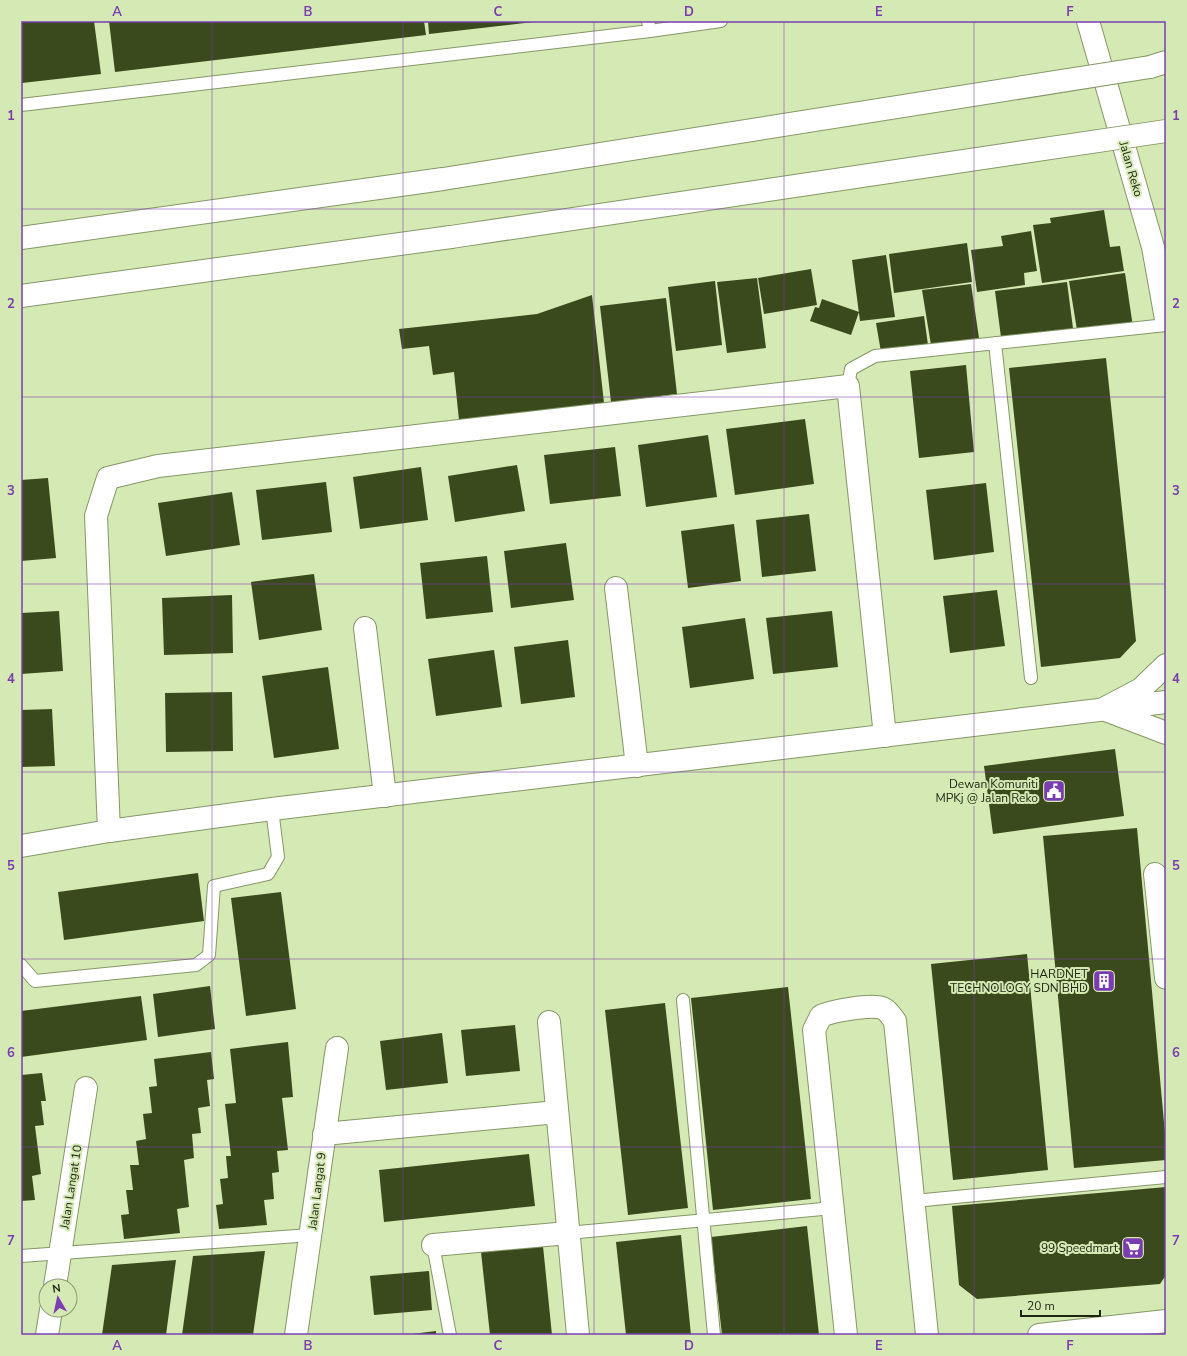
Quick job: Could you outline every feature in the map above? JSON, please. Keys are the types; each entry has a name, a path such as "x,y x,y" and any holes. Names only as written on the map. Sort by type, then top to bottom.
{"main road":[{"name":"Jalan Reko","path":"1088,21 1159,246 1166,319"},
{"path":"21,238 442,179 1161,65"},
{"path":"21,296 451,237 1166,131"},
{"path":"109,831 96,516 108,478 158,466 848,386 885,736"},
{"path":"616,588 637,766"},
{"path":"365,628 385,796"},
{"path":"1103,709 1141,689 1166,665"},
{"path":"21,846 109,831 272,809 1166,702"},
{"path":"1103,709 1166,732"},
{"path":"1155,874 1166,978"},
{"path":"846,1335 814,1030 821,1016 831,1011 874,1006 889,1012 895,1021 928,1335"},
{"path":"549,1022 578,1335"},
{"name":"Jalan Langat 9","path":"296,1335 337,1048"},
{"name":"Jalan Langat 10","path":"56,1278 86,1088"},
{"path":"324,1134 557,1112"},
{"path":"433,1245 568,1233"},
{"path":"47,1335 50,1318"},
{"path":"1039,1335 1166,1321"}],"lane":[{"path":"21,105 649,26 721,21"},
{"path":"848,386 851,369 875,356 1166,325"},
{"path":"995,343 1031,678"},
{"path":"21,965 35,981 196,965 210,955 214,886 268,874 278,858 272,809"},
{"path":"683,1000 714,1335"},
{"path":"914,1201 1166,1177"},
{"path":"568,1233 833,1208"},
{"path":"21,1256 311,1235"},
{"path":"433,1245 450,1335"}],"building":[{"path":"21,21 94,21 101,74 22,83"},
{"path":"109,21 424,21 426,35 115,72"},
{"path":"428,21 533,21 533,22 429,34"},
{"path":"1104,210 1110,247 1120,246 1124,271 1042,283 1033,225 1051,223 1050,218"},
{"path":"1031,231 1037,271 1024,273 1025,285 977,292 971,250 1003,246 1001,236"},
{"path":"967,243 972,282 894,293 889,254"},
{"path":"886,255 895,317 860,321 852,260"},
{"path":"811,269 817,305 764,314 758,278"},
{"path":"1125,273 1133,327 1078,336 1069,281"},
{"path":"757,278 766,348 727,353 717,282"},
{"path":"715,281 722,345 676,351 668,287"},
{"path":"1067,282 1074,336 1002,345 995,291"},
{"path":"971,284 979,338 931,345 922,290"},
{"path":"592,295 604,403 459,420 454,372 433,375 429,346 402,349 399,329 537,314"},
{"path":"666,298 677,394 611,402 600,306"},
{"path":"822,299 859,312 851,335 810,321 815,307 819,308"},
{"path":"924,316 928,345 881,352 876,323"},
{"path":"1106,358 1136,641 1120,658 1041,667 1009,368"},
{"path":"966,365 974,452 919,458 910,371"},
{"path":"805,419 814,484 735,495 726,429"},
{"path":"708,435 717,497 646,507 638,445"},
{"path":"615,447 621,496 550,504 544,455"},
{"path":"517,465 525,511 455,522 448,476"},
{"path":"421,467 428,520 360,529 353,477"},
{"path":"48,478 56,558 21,561 21,480"},
{"path":"326,482 332,532 262,540 256,490"},
{"path":"986,483 994,552 934,560 926,490"},
{"path":"232,492 240,545 166,556 158,503"},
{"path":"809,514 816,571 762,577 756,520"},
{"path":"734,524 741,581 688,588 681,531"},
{"path":"566,543 574,600 511,608 504,551"},
{"path":"487,556 493,612 426,619 420,563"},
{"path":"314,574 322,630 259,640 251,582"},
{"path":"997,590 1005,646 950,653 943,596"},
{"path":"232,595 233,653 164,655 162,598"},
{"path":"59,611 63,671 21,674 21,613"},
{"path":"832,611 838,667 773,674 766,618"},
{"path":"745,618 754,679 690,688 682,627"},
{"path":"568,640 575,697 521,704 514,647"},
{"path":"494,650 502,707 436,716 428,659"},
{"path":"328,667 339,749 274,758 262,676"},
{"path":"232,692 233,751 166,752 165,693"},
{"path":"52,709 55,766 21,767 21,710"},
{"name":"Dewan Komuniti MPKj @ Jalan Reko","path":"1115,749 1124,816 993,834 984,766"},
{"path":"1137,828 1166,1144 1166,1160 1074,1168 1043,836"},
{"path":"198,873 204,921 64,940 58,892"},
{"path":"281,892 296,1009 246,1016 231,898"},
{"path":"1027,954 1048,1170 953,1180 931,964"},
{"path":"210,986 215,1029 158,1037 153,994"},
{"path":"788,987 811,1199 713,1210 691,998"},
{"path":"141,996 147,1040 21,1057 21,1011"},
{"path":"665,1003 688,1208 628,1215 605,1010"},
{"path":"515,1025 520,1071 466,1076 461,1030"},
{"path":"442,1033 448,1083 386,1090 380,1041"},
{"path":"288,1042 293,1097 282,1098 288,1150 277,1151 279,1172 272,1173 274,1199 264,1200 267,1225 219,1229 216,1205 223,1204 220,1179 228,1178 226,1156 231,1156 225,1104 236,1103 230,1049"},
{"path":"211,1052 214,1079 207,1080 210,1106 198,1108 201,1133 192,1134 194,1158 184,1160 189,1207 177,1209 180,1233 124,1239 121,1215 129,1214 126,1190 133,1190 130,1165 139,1165 136,1141 146,1139 143,1114 152,1113 149,1087 157,1086 154,1059"},
{"path":"42,1073 46,1101 41,1101 44,1125 35,1126 41,1174 32,1176 35,1200 21,1201 21,1075"},
{"path":"529,1154 535,1206 384,1222 379,1170"},
{"path":"1166,1187 1166,1275 1160,1284 977,1299 959,1285 952,1206"},
{"path":"807,1226 819,1335 722,1335 711,1237"},
{"path":"681,1235 691,1335 626,1335 616,1242"},
{"path":"543,1246 552,1335 490,1335 481,1252"},
{"path":"265,1251 253,1335 182,1335 193,1256"},
{"path":"176,1260 166,1335 102,1335 112,1265"},
{"path":"429,1271 432,1310 374,1315 370,1276"},
{"path":"436,1331 436,1335 412,1335 412,1334"}],"place":[{"name":"Dewan Komuniti MPKj @ Jalan Reko","path":"1054,791"},
{"name":"HARDNET TECHNOLOGY SDN BHD","path":"1104,981"},
{"name":"99 Speedmart","path":"1133,1248"}]}
